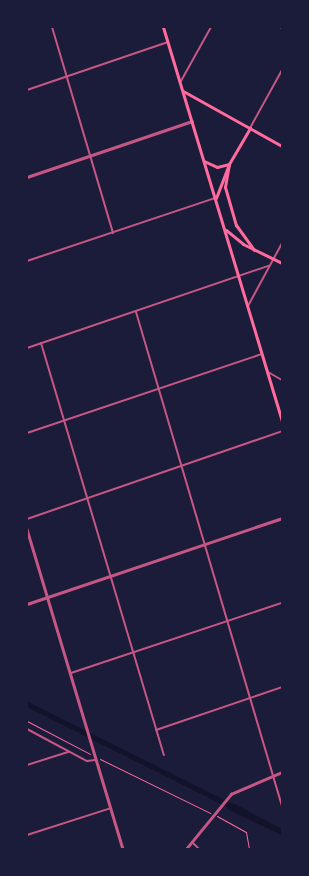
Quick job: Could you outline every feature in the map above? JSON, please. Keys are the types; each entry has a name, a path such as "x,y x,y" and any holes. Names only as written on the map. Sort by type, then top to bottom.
{"main road":[{"path":"163,27 181,81 262,354 281,412 282,420"},
{"path":"184,91 282,146"},
{"path":"216,198 228,164 250,128"},
{"path":"204,161 217,167 228,164"},
{"path":"228,164 225,187 236,225 254,250"},
{"path":"226,230 254,250 282,263"}],"street":[{"path":"52,27 113,233"},
{"path":"181,81 211,27"},
{"path":"27,90 168,42"},
{"path":"250,128 282,70"},
{"path":"27,177 192,121"},
{"path":"27,261 216,198"},
{"path":"248,306 268,266 274,259 282,243"},
{"path":"27,348 240,277 268,266"},
{"path":"136,312 282,806"},
{"path":"41,343 164,755"},
{"path":"27,433 262,354"},
{"path":"268,372 282,380"},
{"path":"27,519 282,431"},
{"path":"27,604 282,518"},
{"path":"27,529 92,743 94,760 111,808 123,849"},
{"path":"70,673 282,603"},
{"path":"156,730 282,688"},
{"path":"27,729 68,752 94,760"},
{"path":"27,765 68,752"},
{"path":"186,849 193,843 219,806 227,798 243,786 282,772"},
{"path":"27,835 111,808"},
{"path":"193,843 199,849"}],"path":[{"path":"27,721 92,755"},
{"path":"100,759 206,811"},
{"path":"219,818 246,832 249,849"}],"shaded area":[{"path":"233,803 282,829 282,835 227,809"}],"waterway":[{"path":"27,704 236,808"}]}
